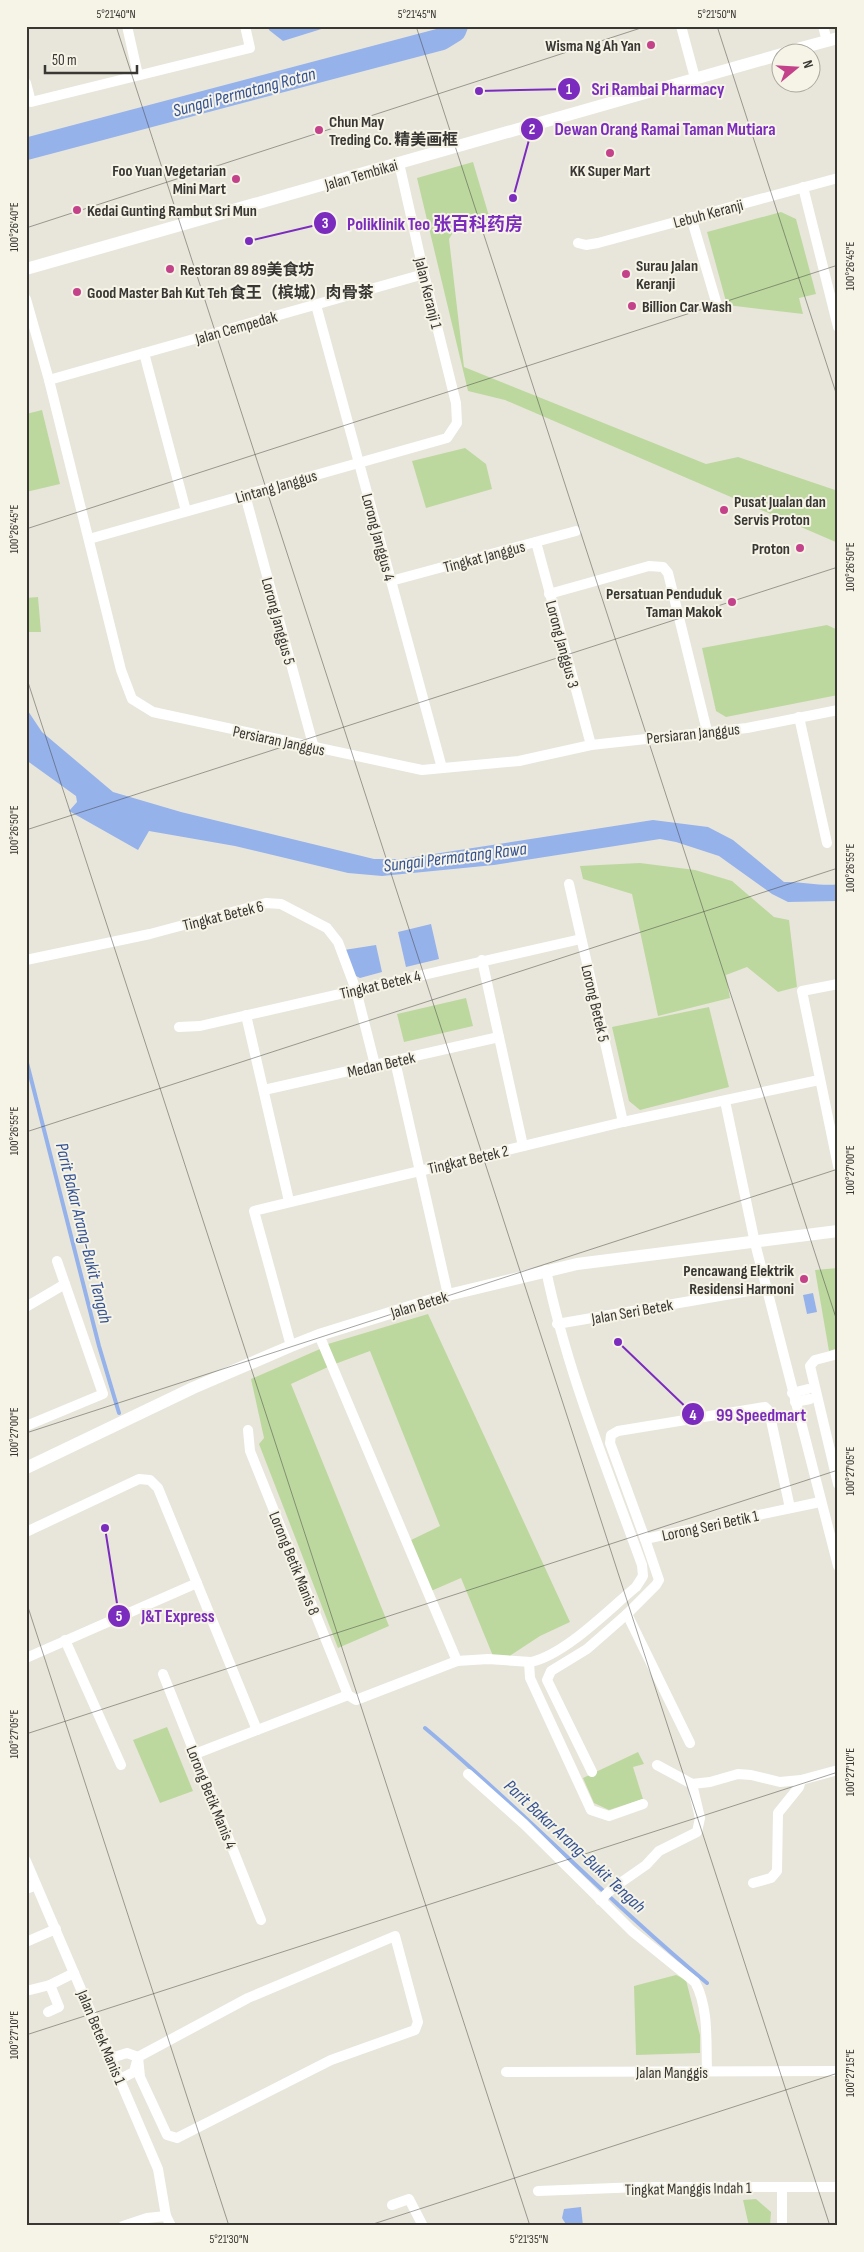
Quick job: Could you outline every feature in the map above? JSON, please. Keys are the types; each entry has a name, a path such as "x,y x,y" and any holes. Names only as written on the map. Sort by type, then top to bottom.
{"street":[{"path":"126,26 138,76"},
{"path":"26,83 31,102 250,48 245,26"},
{"path":"681,26 695,78"},
{"path":"823,26 832,39"},
{"name":"Jalan Tembikai","path":"26,269 772,57"},
{"name":"Jalan Keranji 1","path":"399,163 456,403 457,423"},
{"name":"Lebuh Keranji","path":"578,243 586,245 598,243 838,178"},
{"path":"803,187 838,327"},
{"path":"691,218 717,305"},
{"name":"Jalan Cempedak","path":"49,380 424,274"},
{"name":"Persiaran Janggus","path":"26,299 49,380 121,670 132,698 153,712 422,770 519,761 591,745 747,728 838,710"},
{"name":"Lorong Janggus 4","path":"316,305 442,768"},
{"path":"144,353 186,511"},
{"name":"Lintang Janggus","path":"88,538 447,438 457,423"},
{"name":"Lorong Janggus 5","path":"245,494 314,748"},
{"name":"Tingkat Janggus","path":"391,581 576,531"},
{"name":"Lorong Janggus 3","path":"536,542 591,745"},
{"path":"549,594 650,566 663,568 668,573 707,731"},
{"path":"799,717 827,843"},
{"name":"Lorong Betek 5","path":"569,884 623,1122"},
{"name":"Tingkat Betek 6","path":"28,960 150,934 266,903 281,904 327,928 338,942 356,990 375,1065"},
{"name":"Tingkat Betek 4","path":"179,1028 200,1026 482,960 581,939"},
{"path":"482,960 523,1146"},
{"path":"838,984 802,991 838,1166"},
{"path":"246,1015 289,1201"},
{"name":"Medan Betek","path":"264,1090 499,1037"},
{"path":"395,1061 448,1295"},
{"name":"Tingkat Betek 2","path":"291,1346 254,1211 289,1201 623,1122 819,1080"},
{"path":"725,1101 755,1244 838,1566"},
{"name":"Jalan Betek","path":"26,1468 193,1388 291,1346 319,1335 448,1295 546,1270 838,1232"},
{"path":"26,1426 103,1394 58,1261"},
{"path":"195,1754 348,1695 356,1700 457,1661 488,1659 529,1662 540,1660 574,1640 636,1587 643,1576 642,1565 575,1380 557,1324 546,1270"},
{"path":"26,1307 65,1284"},
{"name":"Jalan Seri Betek","path":"557,1324 766,1288"},
{"path":"319,1335 457,1661"},
{"path":"838,1354 815,1360 810,1366 812,1394 833,1443 838,1484"},
{"path":"794,1397 812,1394"},
{"path":"645,1539 610,1444 612,1435 618,1431 765,1407 769,1411 790,1508"},
{"name":"Lorong Betik Manis 8","path":"248,1430 250,1451 348,1695"},
{"path":"26,1532 139,1479 150,1480 158,1488 257,1730"},
{"name":"Lorong Seri Betik 1","path":"592,1772 546,1680 550,1671 587,1648 627,1614 659,1580 645,1539 820,1502"},
{"path":"26,1658 197,1583"},
{"path":"627,1614 690,1743"},
{"path":"65,1640 121,1765"},
{"path":"529,1662 530,1678 591,1810 609,1816 643,1804"},
{"name":"Lorong Betik Manis 4","path":"163,1674 261,1920"},
{"path":"657,1765 692,1784 710,1782 738,1774 780,1782 801,1780 838,1770"},
{"path":"468,1774 524,1824 601,1898 632,1931 695,1982 702,1994 707,2072"},
{"path":"752,1883 771,1878 777,1871 778,1813 799,1787 801,1780"},
{"path":"601,1898 646,1865 659,1851 697,1832 700,1818 692,1784"},
{"name":"Jalan Betek Manis 1","path":"26,1862 158,2169 166,2216 171,2226"},
{"path":"26,1889 36,1885"},
{"path":"26,1942 56,1930"},
{"path":"111,2058 127,2053 138,2056 248,1998 395,1936 418,2022 415,2030 331,2060 177,2138 167,2135 140,2077 138,2056"},
{"path":"26,1991 50,1985 74,1974"},
{"path":"48,2012 59,2007 50,1985"},
{"path":"120,2079 134,2072 138,2056"},
{"name":"Jalan Manggis","path":"506,2072 838,2071"},
{"path":"782,2187 782,2226"},
{"name":"Tingkat Manggis Indah 1","path":"538,2191 640,2188 838,2187"},
{"path":"392,2206 410,2199 424,2226"},
{"path":"123,2226 147,2218 166,2216"}],"green space":[{"path":"473,162 494,233 462,218 449,239 464,367 706,464 738,457 838,491 838,543 505,400 468,391 417,178"},
{"path":"781,212 796,219 816,294 799,298 803,314 727,305 707,232"},
{"path":"42,410 60,484 26,492 26,414"},
{"path":"465,448 486,464 492,489 426,508 412,461"},
{"path":"38,597 41,632 26,632 26,598"},
{"path":"827,625 838,630 838,695 726,717 716,711 702,648"},
{"path":"640,863 695,870 732,881 774,917 789,920 797,987 778,992 747,967 726,975 730,998 658,1016 632,894 583,879 580,866"},
{"path":"466,998 473,1026 404,1042 397,1014"},
{"path":"709,1007 729,1087 640,1110 629,1101 612,1027"},
{"path":"838,1268 838,1348 829,1351 815,1270"},
{"path":"428,1314 570,1622 540,1636 508,1657 493,1656 461,1578 431,1591 409,1541 440,1526 370,1351 335,1364 328,1344"},
{"path":"320,1349 328,1367 291,1384 389,1626 338,1648 259,1444 264,1438 251,1379"},
{"path":"167,1727 193,1791 160,1803 133,1740"},
{"path":"638,1752 644,1764 633,1767 643,1799 609,1810 594,1803 583,1778"},
{"path":"676,1975 686,1980 700,2035 700,2053 636,2055 634,1986"},
{"path":"756,2199 771,2212 770,2226 749,2226 743,2200"}],"water":[{"path":"268,26 331,26 283,41 269,30"},
{"name":"Sungai Permatang Rawa","path":"26,708 42,732 113,792 181,812 374,859 401,859 653,820 708,827 733,840 784,882 838,884 838,901 788,902 772,894 719,856 676,842 660,839 494,865 382,876 348,873 235,846 149,831 138,850 69,811 77,802 76,796 26,760"},
{"path":"431,924 439,959 406,967 398,932"},
{"path":"376,945 382,972 360,978 350,973 344,950"},
{"path":"813,1293 817,1312 807,1314 803,1295"},
{"path":"581,2207 583,2226 567,2226 562,2218 564,2209"}],"waterway":[{"name":"Sungai Permatang Rotan","path":"26,149 442,39 455,31 457,26"},
{"name":"Parit Bakar Arang-Bukit Tengah","path":"26,1059 99,1346 119,1413"},
{"name":"Parit Bakar Arang-Bukit Tengah","path":"425,1728 635,1920 707,1983"}],"place":[{"name":"Wisma Ng Ah Yan","path":"651,45"},
{"name":"Sri Rambai Pharmacy","path":"479,91"},
{"name":"Chun May Treding Co. 精美画框","path":"319,130"},
{"name":"KK Super Mart","path":"610,153"},
{"name":"Foo Yuan Vegetarian Mini Mart","path":"236,179"},
{"name":"Dewan Orang Ramai Taman Mutiara","path":"513,198"},
{"name":"Kedai Gunting Rambut Sri Mun","path":"77,210"},
{"name":"Poliklinik Teo 张百科药房","path":"249,241"},
{"name":"Restoran 89 89美食坊","path":"170,269"},
{"name":"Surau Jalan Keranji","path":"626,274"},
{"name":"Good Master Bah Kut Teh 食王（槟城）肉骨茶","path":"77,292"},
{"name":"Billion Car Wash","path":"632,306"},
{"name":"Pusat Jualan dan Servis Proton","path":"724,510"},
{"name":"Proton","path":"800,548"},
{"name":"Persatuan Penduduk Taman Makok","path":"732,602"},
{"name":"Pencawang Elektrik Residensi Harmoni","path":"804,1279"},
{"name":"99 Speedmart","path":"618,1342"},
{"name":"J&T Express","path":"105,1528"}]}
